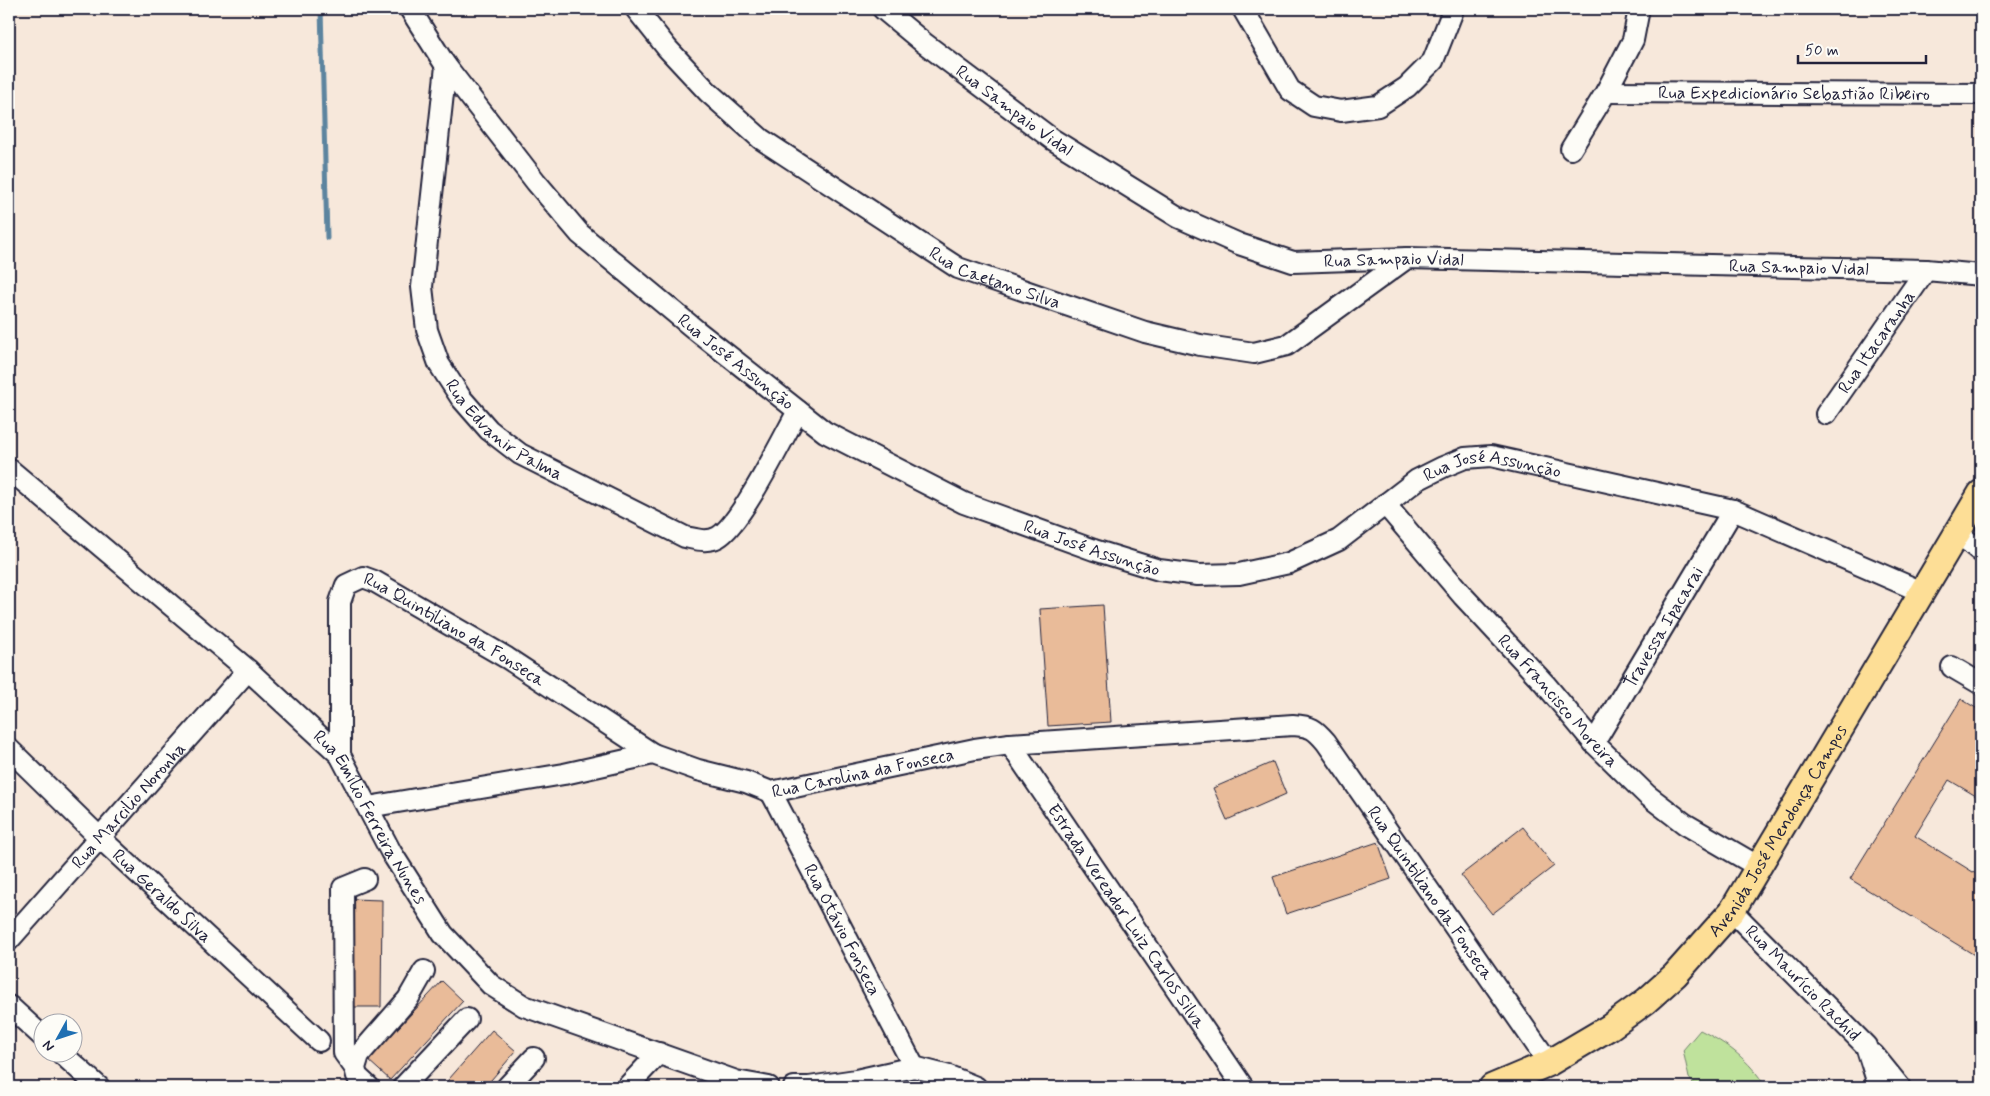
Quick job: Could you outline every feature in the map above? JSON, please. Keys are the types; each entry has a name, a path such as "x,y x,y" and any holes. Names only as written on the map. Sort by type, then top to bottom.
{"main road":[{"name":"Avenida José Mendonça Campos","path":"1492,1087 1548,1063 1610,1027 1646,1001 1675,975 1732,911 1981,493"}],"street":[{"name":"Rua José Assunção","path":"410,9 446,66 536,182 580,234 825,432 964,503 1094,550 1159,570 1198,575 1239,574 1289,563 1339,540 1417,480 1465,458 1491,456 1733,510 1922,592"},
{"name":"Rua Caetano Silva","path":"636,9 667,48 708,92 761,139 958,268 1145,332 1200,345 1254,353 1288,345 1407,258"},
{"name":"Rua Sampaio Vidal","path":"883,9 924,43 1052,139 1178,217 1239,244 1293,262 1407,258 1926,270 1981,275"},
{"path":"1243,9 1290,90 1314,106 1341,111 1378,106 1407,87 1433,61 1452,9"},
{"path":"1571,149 1606,92 1633,40 1639,9"},
{"name":"Rua Edvanir Palma","path":"446,66 422,287 427,330 439,364 461,398 489,430 528,458 685,538 706,541 718,537 729,528 741,511 798,411"},
{"name":"Rua Expedicionário Sebastião Ribeiro","path":"1606,92 1981,94"},
{"name":"Rua Itacaranha","path":"1826,414 1926,270"},
{"name":"Rua Emílio Ferreira Nunes","path":"9,469 248,670 340,755 391,852 443,934 491,986 524,1006 736,1081 769,1087"},
{"name":"Rua Francisco Moreira","path":"1385,504 1463,596 1545,684 1594,743 1647,795 1685,824 1759,867"},
{"name":"Travessa Ipacarai","path":"1594,743 1733,510"},
{"path":"1958,533 1981,552"},
{"name":"Rua Quintiliano da Fonseca","path":"340,755 340,602 346,585 363,577 374,581 507,658 653,754"},
{"path":"1952,667 1981,684"},
{"name":"Rua Marcilio Noronha","path":"9,940 248,670"},
{"name":"Rua Carolina da Fonseca","path":"653,754 698,770 746,782 771,792 975,749 1010,744 1294,725 1307,726"},
{"name":"Rua Quintiliano da Fonseca","path":"1307,726 1318,732 1326,742 1548,1063"},
{"name":"Estrada Vereador Luiz Carlos Silva","path":"1010,744 1243,1087"},
{"name":"Rua Geraldo Silva","path":"9,749 99,838 319,1041"},
{"path":"368,807 564,774 653,754"},
{"name":"Rua Otávio Fonseca","path":"771,792 914,1067"},
{"path":"365,879 343,888 344,1053 355,1068 358,1076 369,1087"},
{"name":"Rua Maurício Rachid","path":"1732,911 1866,1046 1879,1087"},
{"path":"355,1068 359,1055 408,999 424,971"},
{"path":"9,1006 32,1027"},
{"path":"403,1087 467,1019"},
{"path":"1866,1046 1900,1087"},
{"path":"627,1087 659,1053"},
{"path":"508,1087 534,1058"},
{"path":"73,1064 99,1087"},
{"path":"794,1087 809,1087 856,1080 914,1067 948,1076 976,1087"}],"green space":[{"path":"1700,1030 1720,1041 1737,1054 1766,1087 1696,1087 1689,1078 1683,1050"}],"building":[{"path":"1103,605 1111,722 1048,726 1040,609"},
{"path":"1961,699 1981,711 1981,799 1949,780 1915,836 1981,877 1981,959 1850,879"},
{"path":"1273,762 1286,794 1227,820 1213,788"},
{"path":"1523,827 1554,866 1492,914 1461,875"},
{"path":"1378,842 1391,879 1286,914 1273,877"},
{"path":"351,899 382,900 381,1007 349,1007"},
{"path":"442,981 463,1001 390,1080 368,1060"},
{"path":"492,1030 516,1051 485,1087 442,1087"}],"waterway":[{"path":"321,9 327,238"}]}
